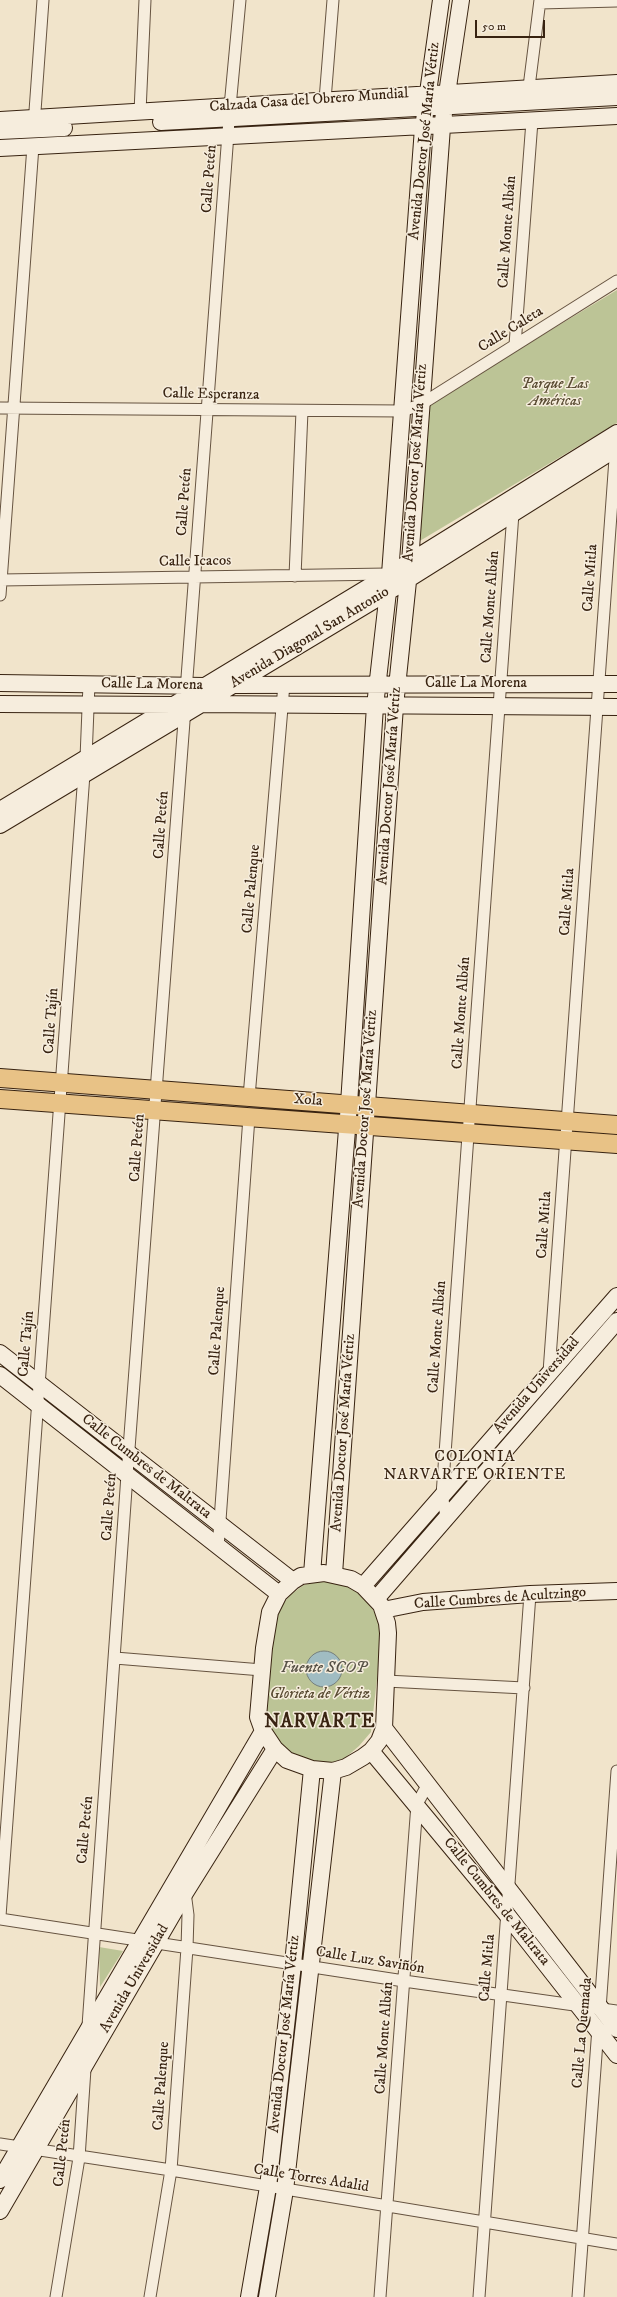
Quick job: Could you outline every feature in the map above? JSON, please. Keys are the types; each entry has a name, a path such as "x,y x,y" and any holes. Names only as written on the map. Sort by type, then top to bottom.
{"main road":[{"name":"Avenida Doctor José María Vértiz","path":"358,1105 375,706 390,574 425,101 441,0"},
{"name":"Avenida Doctor José María Vértiz","path":"312,1574 410,562 420,405 442,127 461,0"},
{"name":"Calzada Casa del Obrero Mundial","path":"445,100 529,87 617,83"},
{"name":"Calzada Casa del Obrero Mundial","path":"0,120 34,124 445,100 617,97"},
{"name":"Calzada Casa del Obrero Mundial","path":"0,131 34,124 140,112 230,112 325,100 425,101"},
{"name":"Calzada Casa del Obrero Mundial","path":"0,148 423,128 617,116"},
{"name":"Avenida Diagonal San Antonio","path":"0,825 85,766 186,702 205,686 617,439"},
{"name":"Avenida Diagonal San Antonio","path":"186,702 232,685 388,592 513,513 617,439"},
{"name":"Calle La Morena","path":"0,683 89,684 186,702"},
{"name":"Calle La Morena","path":"205,686 284,684 617,684"},
{"name":"Calle La Morena","path":"0,704 186,702 282,705 617,707"},
{"name":"Avenida Diagonal San Antonio","path":"0,810 85,766"},
{"name":"Xola","path":"0,1078 617,1125"},
{"name":"Xola","path":"0,1099 617,1144"},
{"name":"Avenida Doctor José María Vértiz","path":"334,1574 356,1124"},
{"name":"Avenida Universidad","path":"363,1586 617,1296"},
{"name":"Avenida Universidad","path":"380,1605 446,1516 617,1321"},
{"name":"Calle Cumbres de Maltrata","path":"0,1353 293,1581"},
{"name":"Calle Cumbres de Maltrata","path":"4,1381 38,1404 218,1548 279,1594"},
{"path":"507,1420 519,1433"},
{"path":"312,1574 334,1574 351,1579 363,1586 380,1605 388,1633 384,1728 379,1741 371,1751 346,1767 333,1771 312,1769 287,1760 275,1749 263,1732 258,1717 266,1626 270,1612 279,1594 293,1581 312,1574"},
{"name":"Calle Cumbres de Acultzingo","path":"380,1605 530,1594 617,1591"},
{"name":"Calle Cumbres de Maltrata","path":"384,1728 617,2029"},
{"name":"Avenida Universidad","path":"0,2211 85,2065 149,1942 175,1880 263,1732"},
{"name":"Avenida Universidad","path":"0,2180 88,2030 185,1893 275,1749"},
{"name":"Calle Cumbres de Maltrata","path":"371,1751 417,1804 508,1916 617,2055"},
{"name":"Avenida Doctor José María Vértiz","path":"249,2297 268,2187 293,1964 312,1769"},
{"name":"Avenida Doctor José María Vértiz","path":"267,2297 285,2190 333,1771"}],"street":[{"path":"34,124 43,0"},
{"path":"140,112 145,0"},
{"name":"Calle Petén","path":"56,2297 79,2158 93,1933 115,1658 127,1475 156,1110 207,410 240,0"},
{"path":"325,100 333,0"},
{"path":"529,87 540,2 617,1"},
{"name":"Calle Monte Albán","path":"516,345 532,121"},
{"path":"0,595 33,146"},
{"name":"Calle Caleta","path":"420,405 617,281"},
{"name":"Calle Esperanza","path":"0,408 402,411 420,405"},
{"path":"295,576 302,410"},
{"name":"Calle Mitla","path":"549,1372 617,439"},
{"name":"Calle Monte Albán","path":"446,1516 442,1495 513,513"},
{"name":"Calle Icacos","path":"1,580 390,574"},
{"name":"Calle Tajín","path":"0,1918 39,1384 63,1082 85,766 89,684"},
{"name":"Calle Palenque","path":"250,1097 284,684"},
{"name":"Calle Palenque","path":"218,1548 250,1117"},
{"name":"Calle Mitla","path":"479,2297 500,1994 508,1916 530,1594"},
{"path":"115,1658 262,1670"},
{"path":"386,1681 524,1688"},
{"name":"Calle La Quemada","path":"578,2297 617,1771"},
{"name":"Calle Monte Albán","path":"380,2297 417,1804 428,1784"},
{"name":"Calle Palenque","path":"150,2297 171,2170 187,1948 188,1915 185,1893 175,1880"},
{"name":"Calle Luz Saviñón","path":"0,1918 404,1982 617,2011"},
{"name":"Calle Torres Adalid","path":"0,2144 79,2158 171,2170 484,2224 617,2244"}],"green space":[{"name":"Parque Las Américas","path":"617,290 617,423 418,542 424,407"},
{"name":"Glorieta de Vértiz","path":"320,1581 337,1582 354,1589 368,1601 377,1617 382,1634 371,1732 359,1746 345,1758 328,1764 310,1765 279,1748 263,1717 274,1622 280,1608 290,1595 304,1585"},
{"path":"99,1947 123,1951 100,1987"}],"water":[{"name":"Fuente SCOP","path":"328,1651 337,1656 341,1662 341,1676 337,1682 328,1687 320,1687 311,1682 307,1676 306,1665 311,1656 317,1652"}],"district":[{"name":"COLONIA NARVARTE ORIENTE","path":"475,1467"},
{"name":"NARVARTE","path":"320,1723"}]}
